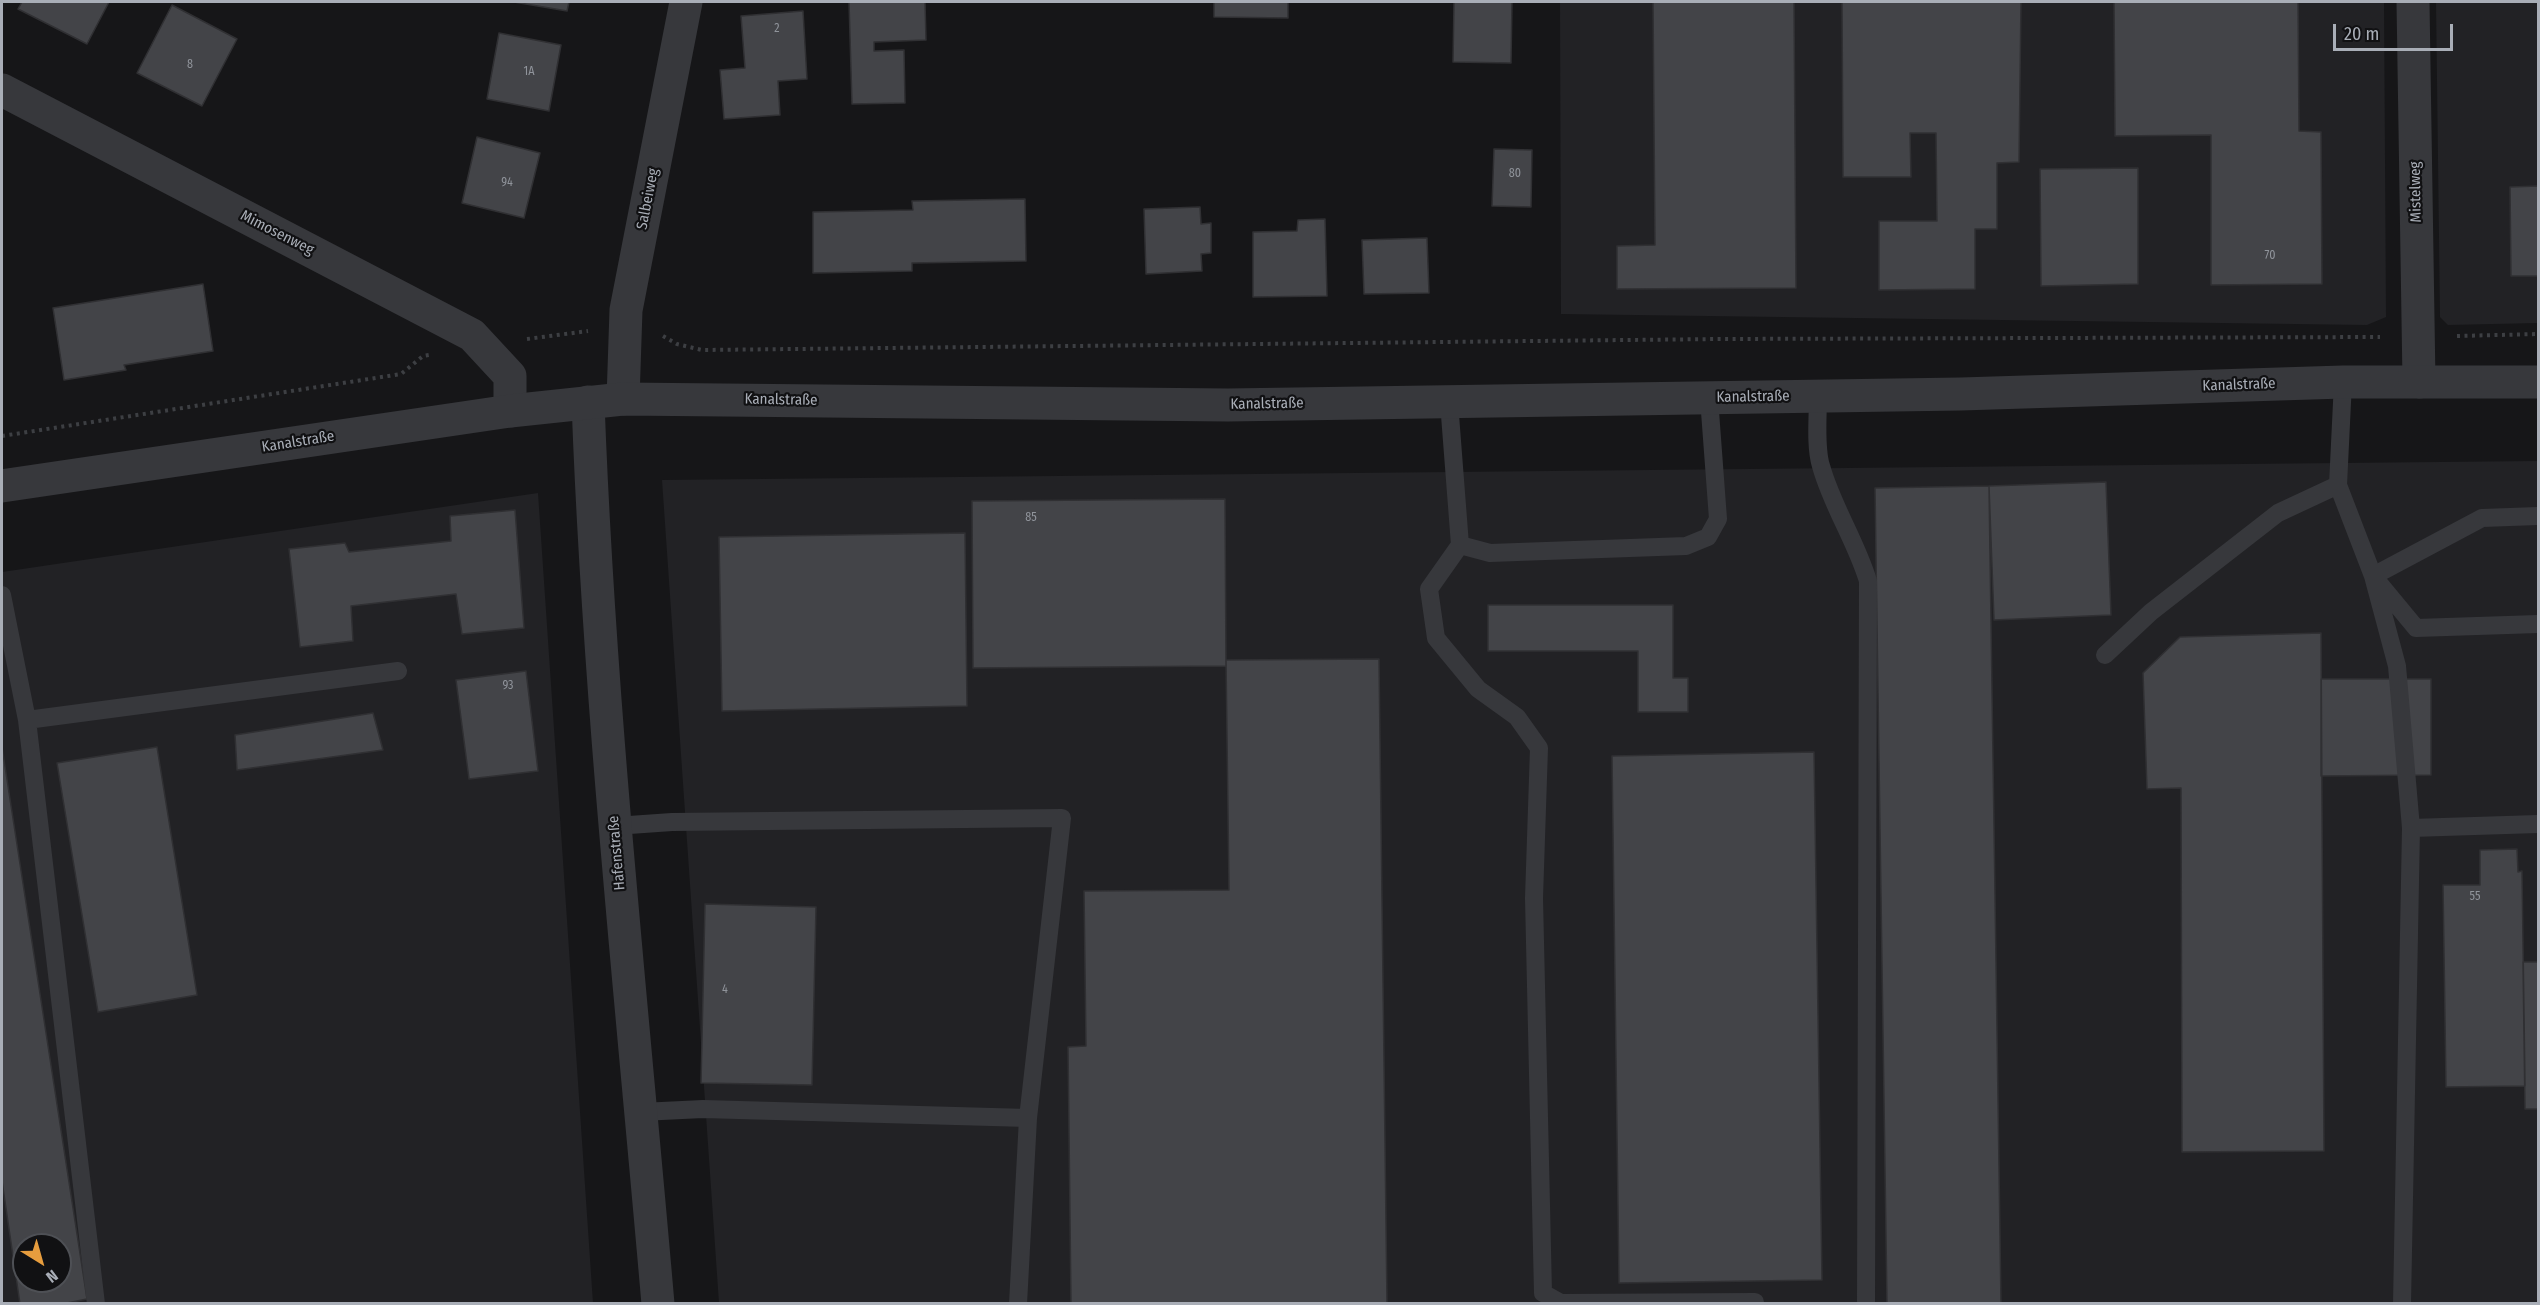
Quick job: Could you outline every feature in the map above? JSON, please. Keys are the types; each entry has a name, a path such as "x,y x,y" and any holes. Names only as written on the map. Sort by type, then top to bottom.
{"street":[{"name":"Salbeiweg","path":"623,399 626,310 686,2"},
{"name":"Mistelweg","path":"2413,2 2419,382"},
{"name":"Mimosenweg","path":"2,90 472,335 510,376 510,411"},
{"name":"Kanalstraße","path":"2,486 510,411 623,399 1228,405 2030,393 2343,382 2538,382"},
{"name":"Hafenstraße","path":"588,402 590,464 615,826 658,1304"}],"lane":[{"path":"2343,382 2338,485 2373,576 2397,666 2410,828 2402,1304"},
{"path":"1818,396 1820,463 1837,509 1861,557 1868,581 1866,1303"},
{"path":"1460,545 1490,553 1686,546 1708,537 1718,519 1709,398"},
{"path":"1449,402 1460,545 1429,589 1436,638 1478,689 1517,717 1539,748 1534,898 1543,1293 1561,1303 1755,1302"},
{"path":"2105,655 2151,612 2278,513 2338,485"},
{"path":"2373,576 2482,518 2538,516"},
{"path":"2373,576 2416,628 2538,624"},
{"path":"2,595 27,720 96,1304"},
{"path":"27,720 398,671"},
{"path":"615,826 672,822 1062,818 1028,1118 1018,1304"},
{"path":"2410,828 2538,824"},
{"path":"641,1112 703,1109 1028,1118"}],"path":[{"path":"524,340 590,330"},
{"path":"660,334 677,344 702,350 1696,340 2339,337"},
{"path":"2485,335 2538,334"},
{"path":"2,436 401,374 423,356"}],"shaded area":[{"path":"1560,2 2384,2 2386,317 2367,325 1561,314"},
{"path":"2436,2 2538,2 2538,323 2448,325 2440,317"},
{"path":"2538,461 2538,1303 719,1303 662,480"},
{"path":"538,493 593,1303 2,1303 2,572"}],"building":[{"path":"22,2 109,2 87,44 18,9"},
{"path":"514,2 569,2 567,11"},
{"path":"849,2 925,2 926,40 874,42 874,51 904,50 905,103 852,104"},
{"path":"1214,2 1288,2 1288,18 1214,17"},
{"path":"1454,2 1512,2 1511,63 1453,62"},
{"path":"1653,2 1794,2 1796,288 1617,289 1617,246 1655,245"},
{"path":"1842,2 2021,2 2019,162 1997,163 1997,229 1975,229 1975,289 1879,290 1879,221 1937,221 1936,133 1910,133 1911,177 1843,177"},
{"path":"2114,2 2298,2 2299,131 2321,132 2322,284 2211,285 2211,135 2115,136"},
{"path":"172,5 237,39 202,106 137,73"},
{"path":"803,11 807,79 778,81 780,115 724,119 720,70 745,68 741,16"},
{"path":"499,33 561,45 549,111 487,99"},
{"path":"477,137 540,153 524,218 462,203"},
{"path":"1494,149 1532,150 1531,207 1492,206"},
{"path":"2138,168 2138,284 2041,286 2040,169"},
{"path":"2538,186 2538,276 2511,276 2510,187"},
{"path":"1025,199 1026,261 912,263 912,271 813,273 813,212 913,210 912,201"},
{"path":"1200,207 1201,224 1211,223 1211,253 1201,254 1202,271 1146,274 1144,209"},
{"path":"1325,219 1327,296 1253,297 1253,232 1297,231 1298,220"},
{"path":"1427,238 1429,293 1364,294 1362,240"},
{"path":"203,284 213,351 124,365 126,370 64,380 53,308"},
{"path":"2106,482 2111,615 1994,620 1989,486"},
{"path":"1989,486 2001,1304 1887,1304 1875,488"},
{"path":"1225,499 1226,666 973,668 972,501"},
{"path":"515,510 524,628 462,634 456,594 351,606 353,641 300,647 289,549 345,543 349,552 451,541 450,516"},
{"path":"965,533 967,706 722,711 719,537"},
{"path":"1488,605 1673,605 1673,678 1688,678 1688,712 1638,712 1638,651 1488,651"},
{"path":"2321,633 2324,1151 2182,1152 2181,788 2147,789 2143,673 2180,637"},
{"path":"1379,659 1387,1304 1071,1304 1068,1047 1086,1046 1084,891 1229,890 1226,660"},
{"path":"526,671 538,771 469,779 456,680"},
{"path":"2321,679 2431,679 2431,775 2321,776"},
{"path":"373,713 383,750 237,770 235,735"},
{"path":"2,747 87,1299 62,1304 20,1304 18,1293 72,1293 72,1233 12,1233 12,1249 2,1181"},
{"path":"157,747 197,995 98,1012 57,763"},
{"path":"1814,752 1822,1280 1619,1283 1612,756"},
{"path":"2517,849 2518,872 2522,871 2525,1086 2446,1087 2443,885 2480,885 2480,850"},
{"path":"705,904 816,907 812,1085 701,1083"},
{"path":"2523,962 2538,962 2538,1109 2525,1109"}]}
